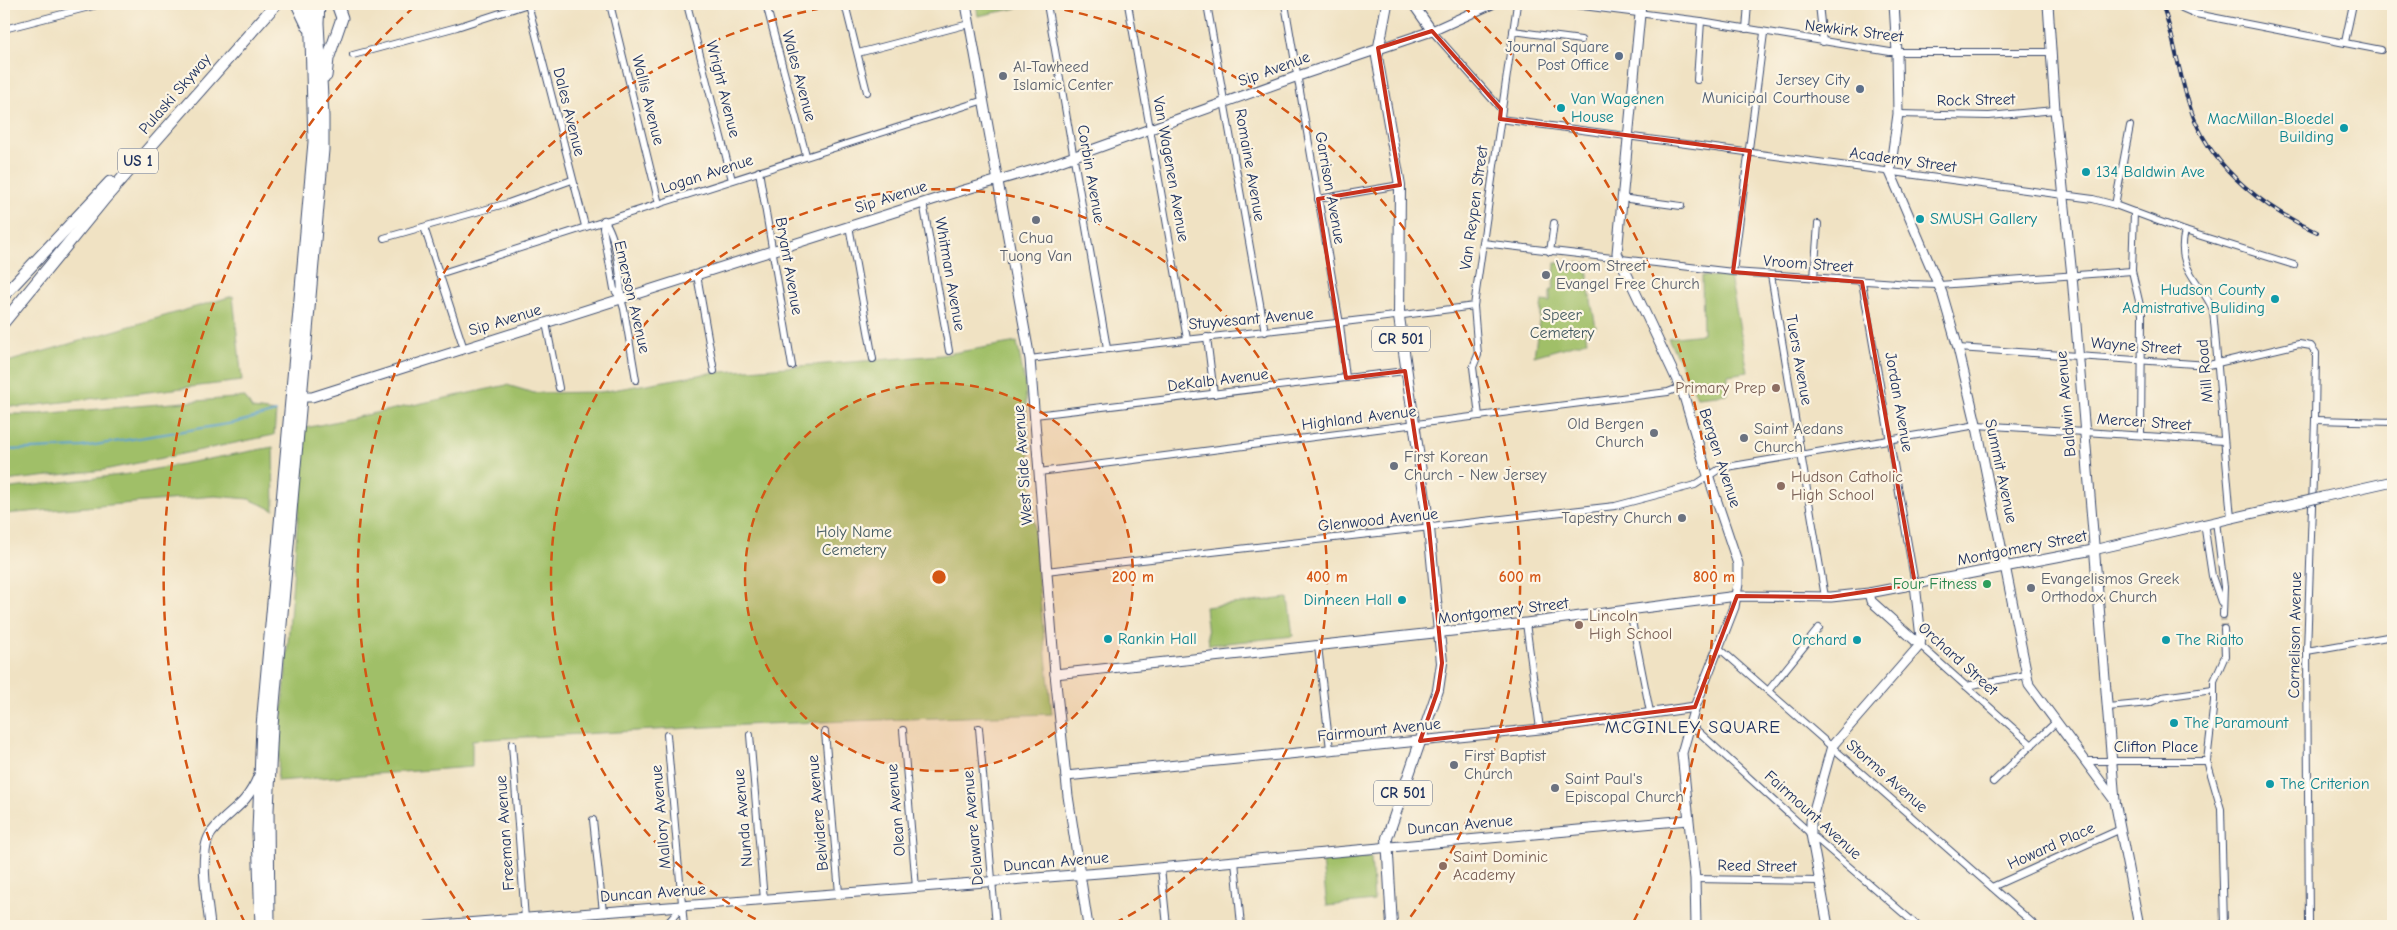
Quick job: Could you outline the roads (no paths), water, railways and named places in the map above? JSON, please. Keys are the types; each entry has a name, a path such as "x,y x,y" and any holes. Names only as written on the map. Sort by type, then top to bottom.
{"highway":[{"name":"Pulaski Skyway","path":"4,295 88,206 266,4"},
{"name":"Pulaski Skyway","path":"4,322 37,284 88,219 276,4"},
{"path":"297,4 310,32"},
{"path":"269,926 268,810 272,726 314,131 310,4"},
{"path":"261,926 258,838 264,696 322,164 319,4"},
{"path":"322,102 328,59 342,18 337,4"}],"main road":[{"name":"CR 501","path":"1387,4 1377,57 1400,185 1398,317 1429,528 1442,674 1386,847 1392,926"}],"street":[{"path":"4,29 101,4"},
{"path":"353,55 457,27 528,4"},
{"name":"Dales Avenue","path":"528,4 585,226"},
{"name":"Wallis Avenue","path":"610,4 659,204"},
{"name":"Wright Avenue","path":"687,4 732,180"},
{"name":"Wales Avenue","path":"766,4 806,155"},
{"path":"845,4 868,92"},
{"name":"West Side Avenue","path":"966,4 1030,359 1055,674 1066,776 1088,926"},
{"name":"Corbin Avenue","path":"1047,4 1108,348"},
{"name":"Van Wagenen Avenue","path":"1128,4 1187,339"},
{"name":"Romaine Avenue","path":"1207,4 1265,332"},
{"name":"Garrison Avenue","path":"1285,4 1340,324 1346,378"},
{"path":"1413,4 1432,31 1501,109"},
{"name":"Sip Avenue","path":"296,397 312,397 546,324 923,202 1074,157 1150,128 1432,31 1492,4"},
{"name":"Van Reypen Street","path":"1479,416 1473,367 1478,355 1474,306 1516,4"},
{"name":"Newkirk Street","path":"1566,4 1641,8 1764,33 1898,52 2051,52"},
{"path":"1746,29 1748,4"},
{"path":"1819,4 1823,42"},
{"path":"1890,172 1898,114 1898,52 1894,4"},
{"name":"Baldwin Avenue","path":"2048,4 2055,110 2072,276 2094,550 2112,706 2115,801"},
{"path":"2183,4 2182,8 2186,11 2381,50"},
{"path":"2345,42 2353,4"},
{"name":"Bergen Avenue","path":"1641,8 1617,253 1619,261 1680,386 1738,564 1737,596 1719,648 1695,707 1682,752 1695,879 1696,926"},
{"path":"1697,80 1701,21"},
{"path":"858,53 970,24"},
{"path":"1513,31 1581,40"},
{"path":"1733,272 1764,33"},
{"name":"Logan Avenue","path":"439,274 806,155 984,100"},
{"name":"Rock Street","path":"1898,114 1989,116 2055,110"},
{"name":"Academy Street","path":"1500,119 1628,138 1750,151 2063,195 2115,205 2185,231 2294,265"},
{"path":"2115,205 2130,126"},
{"name":"Bryant Avenue","path":"759,171 792,366"},
{"name":"Summit Avenue","path":"1890,172 1939,286 1958,348 1977,425 2028,686 2115,801 2139,926"},
{"path":"384,238 508,202 572,180"},
{"path":"1318,199 1400,185"},
{"path":"1621,198 1680,206"},
{"name":"Whitman Avenue","path":"923,202 949,351"},
{"path":"2134,212 2132,271 2142,314 2141,435"},
{"name":"Emerson Avenue","path":"604,220 603,228 614,289 621,299 636,380"},
{"path":"1550,252 1554,223"},
{"path":"1814,278 1818,224"},
{"path":"849,226 873,359"},
{"path":"424,227 464,349"},
{"name":"Mill Road","path":"2185,231 2184,254 2186,268 2194,283 2208,297 2213,310 2231,518"},
{"name":"Vroom Street","path":"1483,243 1619,261 1733,272 1939,286 2132,271"},
{"path":"697,275 714,371"},
{"name":"Tuers Avenue","path":"1771,275 1825,597"},
{"name":"Jordan Avenue","path":"1862,282 1914,584 1922,638 1920,645"},
{"name":"Stuyvesant Avenue","path":"1030,359 1187,339 1340,324 1474,306"},
{"path":"546,324 558,388"},
{"path":"1207,337 1214,394"},
{"name":"Wayne Street","path":"1958,348 2218,364 2299,344 2311,346"},
{"name":"Cornelison Avenue","path":"2309,926 2307,651 2317,358 2311,346"},
{"name":"DeKalb Avenue","path":"1035,415 1405,371"},
{"name":"Highland Avenue","path":"1040,472 1668,392 1680,386"},
{"path":"2316,420 2393,422"},
{"name":"Mercer Street","path":"1709,477 1721,468 1977,425 2224,441"},
{"name":"Glenwood Avenue","path":"1046,572 1615,506 1695,485 1709,477"},
{"name":"Montgomery Street","path":"1055,674 1526,624 1737,596 1825,597 1869,593 2005,565 2094,550 2204,523 2393,481"},
{"path":"2216,521 2224,587 2222,606"},
{"path":"2204,523 2212,576 2223,615"},
{"name":"Orchard Street","path":"1869,593 1871,601 2032,745"},
{"path":"1630,611 1650,712"},
{"path":"1526,624 1540,729"},
{"path":"1768,691 1820,628"},
{"path":"2207,761 2214,701 2214,681 2225,656 2224,629"},
{"path":"2307,651 2393,636"},
{"path":"1828,926 1811,834 1811,821 1832,746 1920,645"},
{"path":"1318,646 1330,749"},
{"name":"Storms Avenue","path":"1719,648 2036,926"},
{"path":"1966,686 2026,675"},
{"path":"2112,706 2149,703 2162,698 2213,690"},
{"name":"Fairmount Avenue","path":"1066,776 1540,729 1695,707"},
{"path":"1993,782 2057,722"},
{"name":"Fairmount Avenue","path":"1690,724 1811,834 1918,926"},
{"name":"Delaware Avenue","path":"979,728 996,926"},
{"name":"Olean Avenue","path":"903,730 916,888"},
{"name":"Belvidere Avenue","path":"825,732 839,893"},
{"name":"Nunda Avenue","path":"750,734 764,900"},
{"name":"Mallory Avenue","path":"667,735 684,926"},
{"name":"Freeman Avenue","path":"512,744 526,919"},
{"name":"Clifton Place","path":"2086,761 2207,761 2221,809 2224,926"},
{"path":"210,926 204,854 207,840 214,829 250,795 260,774"},
{"path":"593,820 602,912"},
{"name":"Duncan Avenue","path":"427,926 1080,875 1688,820"},
{"name":"Howard Place","path":"1992,887 2121,829"},
{"path":"1235,861 1241,926"},
{"path":"1161,868 1167,926"},
{"name":"Reed Street","path":"1695,879 1819,881"},
{"path":"665,926 683,906"}],"waterway":[{"path":"4,450 82,447 234,423 276,412"}],"tunnel":[{"path":"2223,615 2224,629"}],"railway":[{"path":"2162,4 2189,104 2203,137 2215,155 2229,172 2262,200 2298,223 2317,232"}],"place":[{"name":"Journal Square Post Office","path":"1619,56"},
{"name":"Al-Tawheed Islamic Center","path":"1003,76"},
{"name":"Jersey City Municipal Courthouse","path":"1860,89"},
{"name":"Van Wagenen House","path":"1561,108"},
{"name":"MacMillan-Bloedel Building","path":"2344,128"},
{"name":"134 Baldwin Ave","path":"2086,172"},
{"name":"SMUSH Gallery","path":"1920,219"},
{"name":"Chua Tuong Van","path":"1036,220"},
{"name":"Vroom Street Evangel Free Church","path":"1546,275"},
{"name":"Hudson County Admistrative Buliding","path":"2275,299"},
{"name":"Primary Prep","path":"1776,388"},
{"name":"Old Bergen Church","path":"1654,433"},
{"name":"Saint Aedans Church","path":"1744,438"},
{"name":"First Korean Church - New Jersey","path":"1394,466"},
{"name":"Hudson Catholic High School","path":"1781,486"},
{"name":"Tapestry Church","path":"1682,518"},
{"name":"Four Fitness","path":"1987,584"},
{"name":"Evangelismos Greek Orthodox Church","path":"2031,588"},
{"name":"Dinneen Hall","path":"1402,600"},
{"name":"Lincoln High School","path":"1579,625"},
{"name":"Rankin Hall","path":"1108,639"},
{"name":"Orchard","path":"1857,640"},
{"name":"The Rialto","path":"2166,640"},
{"name":"The Paramount","path":"2174,723"},
{"name":"First Baptist Church","path":"1454,765"},
{"name":"The Criterion","path":"2270,784"},
{"name":"Saint Paul's Episcopal Church","path":"1555,788"},
{"name":"Saint Dominic Academy","path":"1443,866"}],"district":[{"name":"MCGINLEY SQUARE","path":"1693,727"}],"park label":[{"name":"Speer Cemetery","path":"1562,324"},
{"name":"Holy Name Cemetery","path":"854,541"}]}
